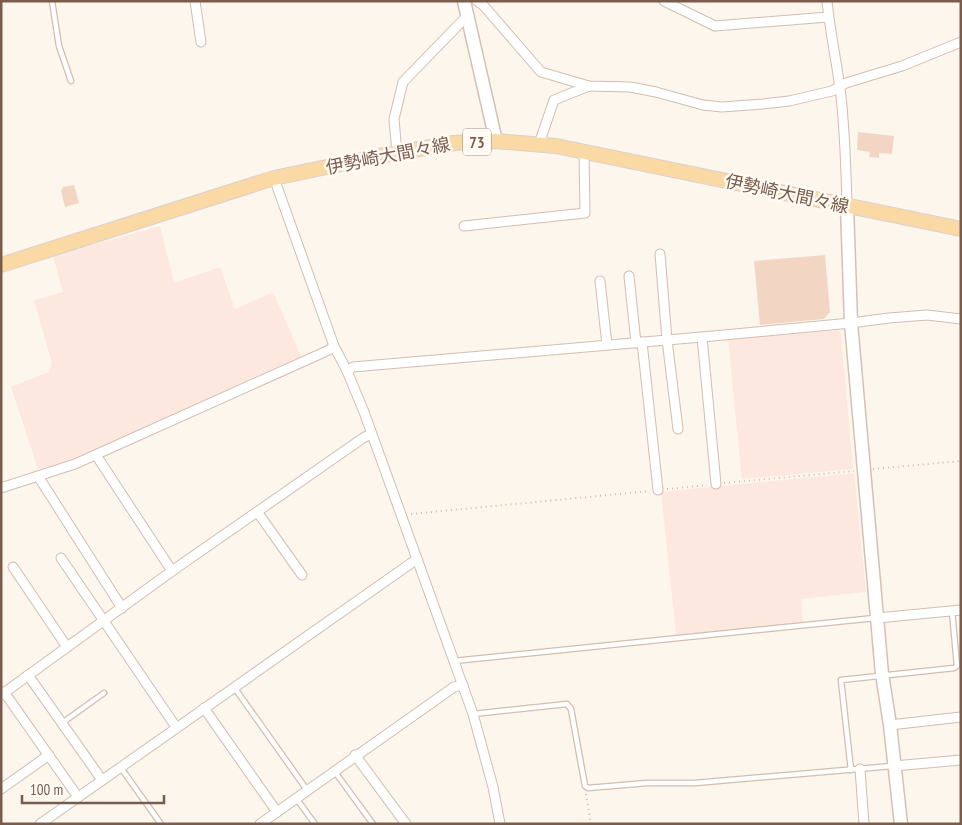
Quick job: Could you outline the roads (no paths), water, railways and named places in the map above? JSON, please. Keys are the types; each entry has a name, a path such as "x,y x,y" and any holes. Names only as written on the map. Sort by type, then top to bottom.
{"main road":[{"name":"伊勢崎大間々線","path":"1,265 274,178 454,143 496,141 539,144 584,152 961,229"}],"street":[{"path":"195,1 201,42"},
{"path":"464,1 496,141"},
{"path":"664,1 715,26 828,17"},
{"path":"827,1 840,87 844,137 851,323 882,674 890,724 901,824"},
{"path":"482,2 541,72 589,86 630,87 703,105 722,107 789,101 832,91 846,82 902,66 960,44"},
{"path":"397,153 394,119 403,82 467,16"},
{"path":"539,144 554,100 589,86"},
{"path":"464,226 585,213 584,152"},
{"path":"274,178 334,346 364,412 473,714 493,787 500,824"},
{"path":"660,254 667,340 678,429"},
{"path":"629,276 658,490"},
{"path":"600,281 607,345"},
{"path":"347,371 353,367 702,337 889,318 927,315 961,319"},
{"path":"702,337 716,484"},
{"path":"1,488 75,464 329,350 334,346"},
{"path":"78,797 3,694 172,571 363,438 372,434"},
{"path":"96,455 172,571"},
{"path":"38,476 122,608"},
{"path":"258,512 302,575"},
{"path":"61,558 176,727"},
{"path":"40,824 417,559"},
{"path":"13,567 67,647"},
{"path":"877,618 956,611"},
{"path":"28,675 102,780"},
{"path":"260,824 454,687 462,685"},
{"path":"204,708 277,812"},
{"path":"890,724 961,717"},
{"path":"3,784 49,755"},
{"path":"356,755 406,824"},
{"path":"894,766 961,760"},
{"path":"856,769 864,824"}],"lane":[{"path":"52,1 59,46 71,81"},
{"path":"856,769 841,680 882,674 954,668 957,666 956,611"},
{"path":"454,661 877,618"},
{"path":"233,687 306,790"},
{"path":"62,723 104,693"},
{"path":"473,714 567,704 571,709 585,786 588,788 647,783 695,783 894,766"},
{"path":"121,767 161,824"},
{"path":"334,771 373,824"},
{"path":"296,798 315,824"}]}
